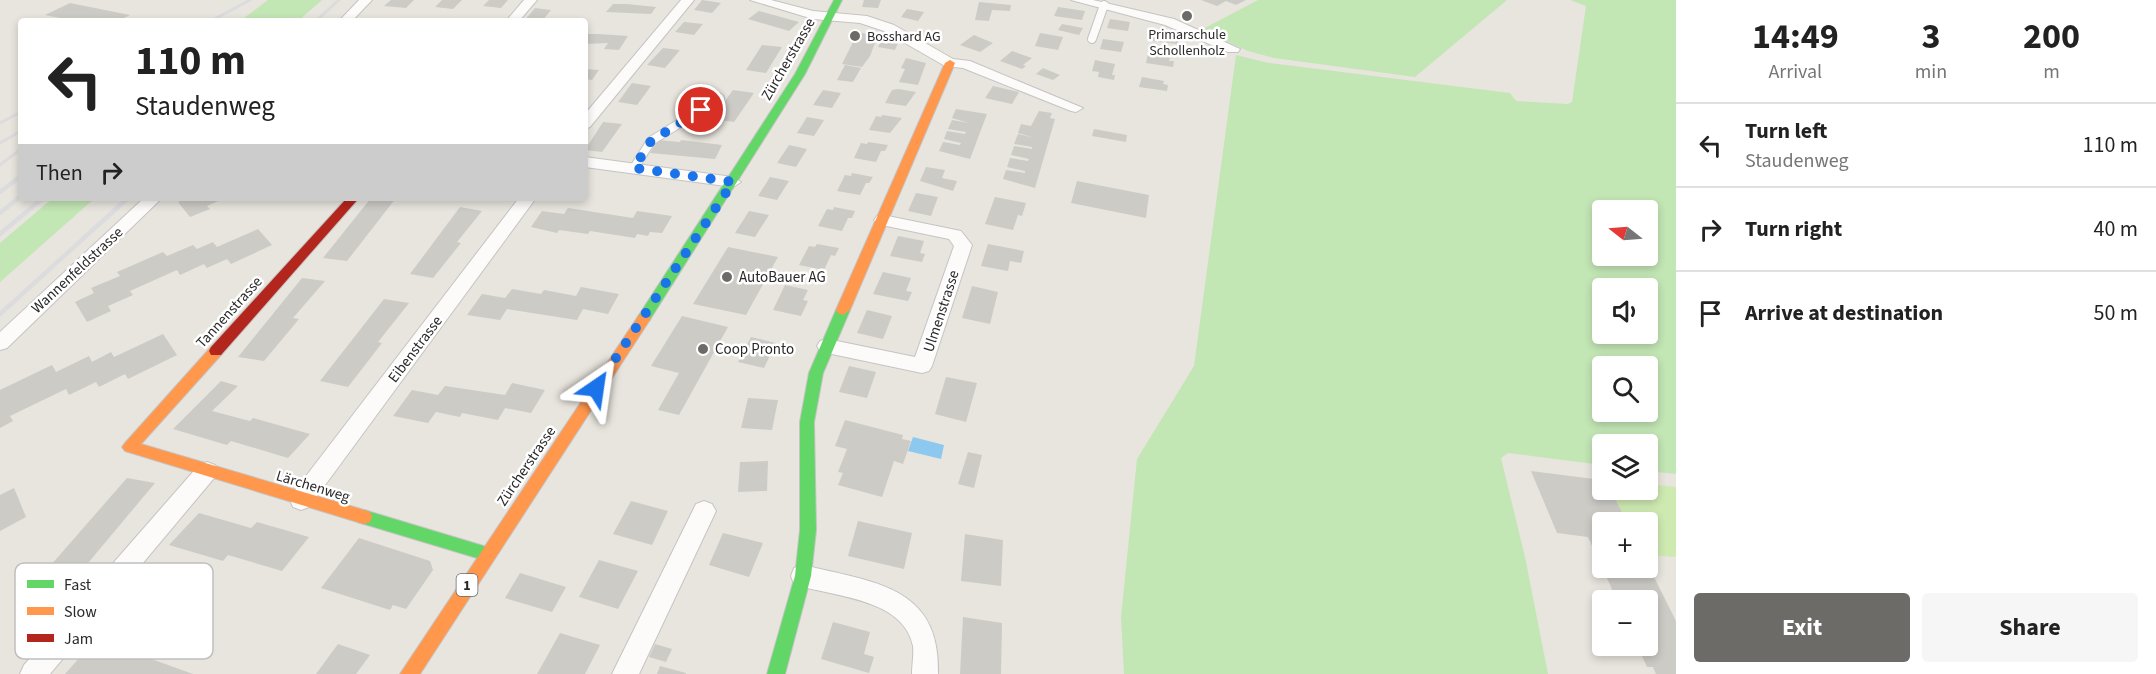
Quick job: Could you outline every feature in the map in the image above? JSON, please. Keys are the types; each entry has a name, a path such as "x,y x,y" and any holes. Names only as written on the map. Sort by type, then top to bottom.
{"street":[{"path":"348,18 366,0"},
{"path":"515,18 531,0"},
{"path":"588,119 688,0"},
{"path":"756,0 813,15 862,19 889,28 950,63 965,64 1076,108"},
{"name":"Zürcherstrasse","path":"409,674 733,182 801,74 838,0"},
{"path":"1077,0 1169,22 1233,49"},
{"path":"776,674 803,576 807,530 807,422 816,373 950,63"},
{"path":"588,162 733,182"},
{"name":"Wannenfeldstrasse","path":"0,343 151,201"},
{"name":"Tannenstrasse","path":"130,447 350,201"},
{"name":"Eibenstrasse","path":"302,500 526,201"},
{"name":"Ulmenstrasse","path":"827,346 922,366 963,244 955,235 883,220"},
{"name":"Lärchenweg","path":"130,447 487,554"},
{"path":"128,563 207,471"},
{"path":"625,674 704,511"},
{"path":"803,576 899,603 921,628 928,648 925,674"},
{"path":"33,674 46,659"}],"lane":[{"path":"1092,39 1104,6"},
{"path":"634,168 651,141 720,98"}],"green space":[{"path":"268,0 322,0 301,18 244,18"},
{"path":"1258,0 1507,0 1415,77 1274,58 1248,51 1201,30"},
{"path":"1570,0 1676,0 1676,474 1658,472 1658,434 1592,434 1592,464 1508,453 1501,458 1525,557 1548,674 1124,674 1121,617 1137,459 1194,366 1236,55 1269,63 1510,93 1516,101 1568,104 1572,102 1586,6"},
{"path":"49,201 92,201 0,282 0,243"},
{"path":"1658,485 1676,487 1676,557 1658,556 1658,512 1622,512 1616,500 1658,500"}],"water":[{"path":"913,437 944,445 941,459 908,451"}],"building":[{"path":"391,0 414,0 406,8 384,6"},
{"path":"442,0 462,0 453,9 435,7"},
{"path":"489,0 508,0 501,8 483,6"},
{"path":"702,0 721,3 712,13 694,10"},
{"path":"864,0 881,0 878,8 862,7"},
{"path":"1201,0 1246,0 1236,5 1226,1 1217,6"},
{"path":"979,2 1011,5 1010,11 992,10 989,21 975,20"},
{"path":"70,3 130,15 124,18 60,18 45,15"},
{"path":"613,4 656,7 651,14 606,12"},
{"path":"1058,7 1085,11 1082,20 1054,16"},
{"path":"535,8 551,10 544,18 527,18"},
{"path":"907,9 924,12 918,21 901,17"},
{"path":"759,11 799,22 789,31 748,19"},
{"path":"1110,19 1130,22 1128,31 1107,28"},
{"path":"684,22 703,24 694,35 675,32"},
{"path":"1062,24 1083,28 1079,35 1058,30"},
{"path":"851,32 878,35 870,56 862,67 842,64 855,38 848,37"},
{"path":"1154,32 1174,35 1174,38 1179,39 1177,44 1151,41"},
{"path":"1040,33 1063,37 1058,50 1035,46"},
{"path":"588,34 628,36 619,50 604,49 608,43 588,44"},
{"path":"974,35 993,43 980,52 960,45"},
{"path":"1103,39 1124,42 1121,52 1100,49"},
{"path":"881,41 898,43 895,50 878,47"},
{"path":"762,45 782,47 766,73 746,70"},
{"path":"663,48 680,50 665,68 647,65"},
{"path":"1012,51 1032,58 1023,65 1026,66 1022,69 1000,61"},
{"path":"1148,54 1170,57 1169,61 1174,61 1173,67 1146,63"},
{"path":"906,58 926,63 918,85 899,82 905,69 901,68"},
{"path":"1095,60 1115,64 1112,75 1115,75 1114,80 1098,77 1099,72 1092,71"},
{"path":"845,65 861,68 853,82 837,80"},
{"path":"1043,68 1060,75 1053,80 1036,74"},
{"path":"588,69 599,70 592,80 588,79"},
{"path":"1142,77 1164,81 1163,84 1168,85 1167,91 1139,87"},
{"path":"632,83 651,86 637,105 618,102"},
{"path":"993,86 1019,92 1012,104 985,98"},
{"path":"733,90 754,93 734,122 712,119"},
{"path":"823,90 841,93 832,108 813,105"},
{"path":"892,90 916,92 906,106 885,103"},
{"path":"956,109 987,114 970,159 939,151 943,142 960,145 961,143 944,139 947,131 965,134 966,132 948,129 952,120 969,123 952,118"},
{"path":"1039,111 1052,113 1050,118 1055,119 1035,188 1003,179 1006,170 1025,173 1025,171 1007,167 1010,158 1028,161 1029,159 1011,155 1014,146 1032,149 1032,147 1014,144 1018,134 1035,138 1018,133 1021,124 1031,126"},
{"path":"882,115 902,118 890,133 869,130 876,116 881,117"},
{"path":"807,117 824,120 814,136 797,133"},
{"path":"603,122 622,124 602,152 588,150 588,145"},
{"path":"1094,129 1127,135 1126,142 1092,136"},
{"path":"658,140 722,145 715,159 650,153"},
{"path":"868,142 888,145 885,151 881,151 876,162 854,158 861,143 867,144"},
{"path":"789,145 807,149 796,167 777,163"},
{"path":"926,167 945,170 942,178 957,181 953,191 920,181"},
{"path":"852,173 873,177 869,183 866,183 860,195 837,191 845,175 851,176"},
{"path":"770,177 789,181 777,200 758,196"},
{"path":"1077,181 1149,195 1146,218 1071,203"},
{"path":"916,193 938,197 931,216 908,211"},
{"path":"995,197 1026,203 1022,216 1018,215 1013,230 985,224"},
{"path":"218,201 207,206 210,209 190,217 178,202"},
{"path":"369,201 394,201 347,261 323,258"},
{"path":"460,207 482,211 457,242 461,243 433,278 410,274"},
{"path":"834,207 855,211 852,218 848,218 842,231 818,226 827,209 833,210"},
{"path":"568,208 633,218 637,211 672,216 662,233 650,232 648,236 637,234 635,238 590,231 588,234 559,230 557,233 531,227 542,211 564,214"},
{"path":"749,211 769,215 755,237 735,233"},
{"path":"258,229 272,245 231,264 227,259 207,268 204,264 180,275 177,270 130,291 133,295 108,306 111,311 87,322 75,302 94,293 91,288 120,276 117,272 163,252 167,256 193,245 197,249 213,242 217,247"},
{"path":"898,236 924,241 920,253 925,254 922,262 890,256"},
{"path":"817,244 839,248 835,256 831,255 824,270 799,265 809,246 815,247"},
{"path":"988,244 1024,251 1021,263 1010,261 1008,271 981,266"},
{"path":"728,247 778,257 746,315 693,304"},
{"path":"883,272 911,278 906,291 912,292 908,301 873,294"},
{"path":"302,278 325,281 293,318 299,319 264,361 238,357"},
{"path":"785,285 808,290 803,300 808,301 801,316 773,310"},
{"path":"972,286 998,292 990,324 962,318"},
{"path":"581,287 619,294 608,314 583,309 577,320 507,309 500,320 467,315 482,294 505,298 512,289 541,294 544,290 576,296"},
{"path":"384,299 409,303 378,342 382,343 348,387 320,381"},
{"path":"867,310 892,316 883,339 857,333"},
{"path":"682,316 728,327 679,415 658,410 679,373 651,366"},
{"path":"163,334 177,355 128,379 125,374 99,387 96,382 69,395 66,389 10,416 13,421 0,428 0,390 52,365 56,372 89,356 92,362 111,352 114,357"},
{"path":"751,337 776,343 764,368 738,362"},
{"path":"849,366 876,372 867,398 839,392"},
{"path":"946,377 977,383 966,422 935,414"},
{"path":"221,381 238,386 212,411 250,421 253,418 310,434 288,458 231,441 227,445 173,429"},
{"path":"512,383 545,390 531,413 505,408 498,420 462,413 460,417 436,412 428,423 393,416 412,390 438,395 445,386 505,395"},
{"path":"748,398 778,400 772,430 741,428"},
{"path":"845,420 903,435 902,439 911,441 903,464 894,461 882,497 838,485 843,473 838,472 847,449 835,446"},
{"path":"968,452 982,455 974,488 958,484"},
{"path":"768,461 767,491 738,492 740,462"},
{"path":"1531,471 1592,479 1592,500 1616,500 1622,512 1592,512 1592,546 1588,537 1557,533"},
{"path":"127,478 155,483 88,563 53,563"},
{"path":"14,488 26,517 0,531 0,495"},
{"path":"631,501 668,511 652,545 613,534"},
{"path":"199,513 251,528 257,522 309,537 282,571 228,555 223,561 169,545"},
{"path":"858,521 912,533 904,569 848,556"},
{"path":"723,533 763,543 749,577 709,565"},
{"path":"965,534 1003,540 1001,586 961,581"},
{"path":"359,538 430,561 433,570 406,609 393,605 390,610 321,588"},
{"path":"599,560 638,571 618,609 579,597"},
{"path":"520,573 566,587 552,612 505,598"},
{"path":"1607,578 1654,578 1676,621 1676,674 1656,674 1653,667 1647,667 1642,656 1658,656 1658,590 1612,590"},
{"path":"963,617 1002,623 1001,674 960,674"},
{"path":"833,622 870,632 864,654 874,657 869,673 821,659"},
{"path":"560,633 600,645 585,674 537,674"},
{"path":"338,644 370,655 356,674 316,674"},
{"path":"655,644 672,649 666,662 649,657"},
{"path":"78,659 151,659 193,674 65,674"},
{"path":"660,666 686,673 686,674 657,674"}],"railway":[{"path":"217,18 250,0"},
{"path":"319,18 339,0"},
{"path":"0,123 18,114"},
{"path":"0,143 18,133"},
{"path":"0,165 18,151"},
{"path":"0,192 18,178"},
{"path":"0,213 18,198"},
{"path":"0,234 39,201"},
{"path":"0,314 125,201"}],"traffic: fast":[{"path":"644,318 800,74 838,0"},
{"path":"776,674 803,576 808,530 807,422 816,373 843,310"},
{"path":"364,517 487,554"}],"traffic: slow":[{"path":"843,310 950,63"},
{"path":"409,674 644,318"},
{"path":"216,351 130,447 364,517"}],"traffic: jam":[{"path":"216,351 350,201"}],"place":[{"name":"Primarschule Schollenholz","path":"1187,16"},
{"name":"Bosshard AG","path":"855,36"},
{"name":"AutoBauer AG","path":"727,277"},
{"name":"Coop Pronto","path":"703,349"}],"route":[{"path":"596,388 733,182 634,168 651,141 701,110"}]}
